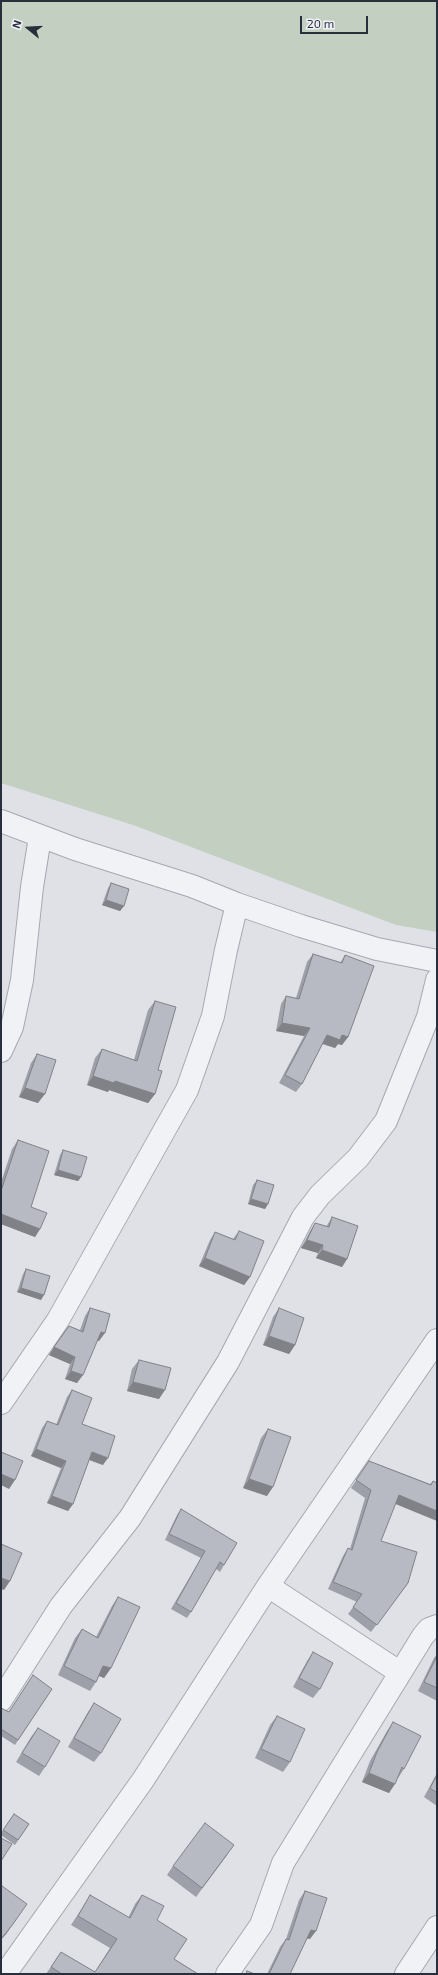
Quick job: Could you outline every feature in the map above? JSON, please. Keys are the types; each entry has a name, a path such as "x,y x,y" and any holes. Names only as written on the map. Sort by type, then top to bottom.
{"street":[{"path":"1,821 40,837 192,886 237,904 377,949 437,961"},
{"path":"1,1051 12,1027 22,980 32,887 40,837"},
{"path":"1,1403 58,1320 187,1090 213,1016 237,904"},
{"path":"1,1700 61,1606 130,1518 220,1375 303,1217 320,1195 358,1158 386,1121 428,1017 437,980"},
{"path":"5,1974 143,1780 268,1586 437,1340"},
{"path":"268,1586 400,1672"},
{"path":"226,1974 261,1925 283,1862 422,1636 429,1629 437,1626"},
{"path":"406,1974 437,1927"}],"green space":[{"path":"1,1 437,1 437,932 396,925 136,826 1,783"}],"building":[{"path":"111,883 129,889 124,906 106,900"},
{"path":"313,954 342,963 345,955 374,966 348,1037 342,1035 340,1040 327,1035 302,1084 285,1075 310,1028 282,1023 286,996 299,999"},
{"path":"155,1001 176,1007 158,1070 162,1071 155,1094 115,1081 114,1083 93,1076 102,1049 137,1061"},
{"path":"37,1054 56,1060 45,1094 25,1088"},
{"path":"18,1140 49,1151 31,1207 47,1213 40,1229 1,1214 1,1191"},
{"path":"63,1150 87,1157 81,1177 58,1170"},
{"path":"257,1180 274,1185 268,1204 251,1199"},
{"path":"332,1217 358,1226 347,1259 322,1250 323,1245 307,1240 315,1223 329,1227"},
{"path":"239,1231 264,1241 250,1277 205,1258 215,1232 235,1240"},
{"path":"26,1269 50,1276 44,1295 21,1288"},
{"path":"90,1308 110,1314 105,1333 101,1332 83,1375 71,1371 75,1357 54,1347 69,1326 83,1332"},
{"path":"279,1308 304,1318 295,1345 269,1336"},
{"path":"139,1360 171,1368 165,1390 133,1382"},
{"path":"72,1390 92,1398 82,1424 115,1436 108,1458 92,1452 73,1504 52,1496 66,1461 36,1449 47,1421 58,1425"},
{"path":"268,1429 291,1437 273,1487 249,1479"},
{"path":"1,1452 23,1461 15,1480 1,1474"},
{"path":"369,1461 431,1485 433,1481 437,1483 437,1511 399,1495 381,1541 417,1552 408,1583 377,1625 353,1607 362,1594 333,1582 348,1548 352,1550 371,1490 356,1480"},
{"path":"181,1509 237,1543 224,1565 220,1562 191,1612 176,1603 205,1551 169,1534"},
{"path":"1,1544 22,1553 10,1581 1,1578"},
{"path":"118,1597 140,1607 111,1668 103,1666 96,1682 64,1666 82,1629 98,1638"},
{"path":"313,1652 333,1663 320,1689 299,1678"},
{"path":"437,1656 437,1688 424,1682"},
{"path":"33,1675 52,1689 18,1740 1,1729 1,1708 9,1712"},
{"path":"94,1703 121,1719 101,1753 74,1738"},
{"path":"277,1716 305,1729 290,1762 261,1749"},
{"path":"393,1722 421,1736 404,1769 402,1767 395,1784 369,1773 377,1752"},
{"path":"38,1728 60,1741 45,1767 22,1753"},
{"path":"437,1775 437,1793 430,1788"},
{"path":"14,1814 29,1824 18,1840 3,1830"},
{"path":"205,1823 234,1845 202,1888 173,1866"},
{"path":"1,1838 12,1844 1,1861"},
{"path":"2,1886 27,1904 1,1939 1,1888"},
{"path":"305,1891 327,1898 316,1931 311,1930 290,1974 269,1974 286,1939 289,1940"},
{"path":"90,1895 130,1918 142,1895 164,1906 157,1920 187,1939 174,1959 198,1974 62,1974 51,1967 61,1952 95,1972 117,1939 78,1916"},
{"path":"247,1971 255,1974 246,1974"}]}
